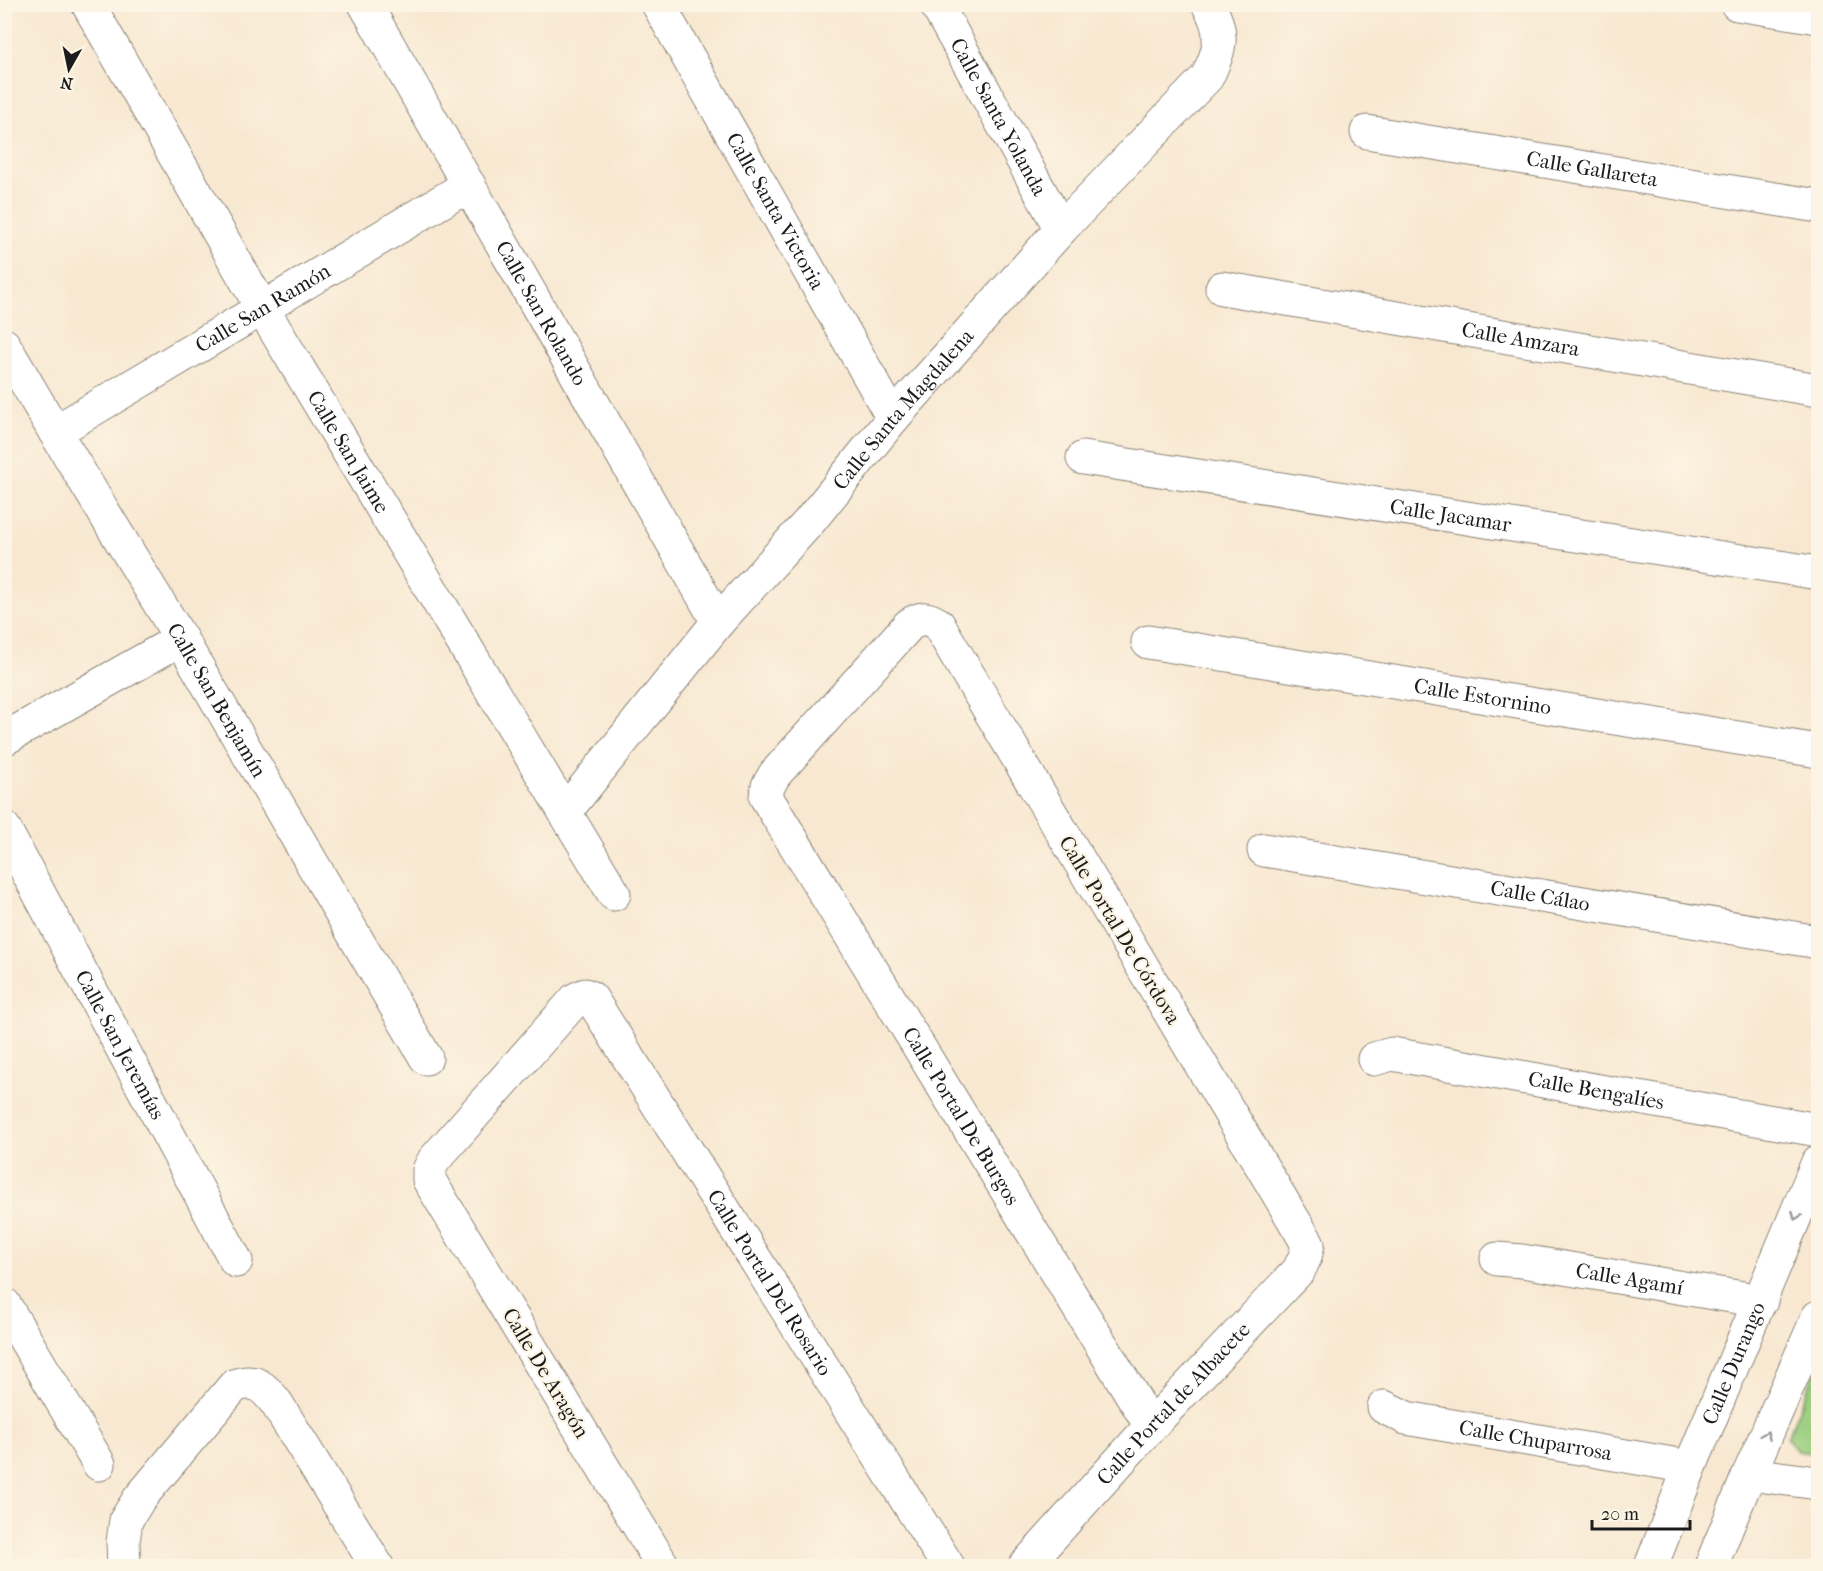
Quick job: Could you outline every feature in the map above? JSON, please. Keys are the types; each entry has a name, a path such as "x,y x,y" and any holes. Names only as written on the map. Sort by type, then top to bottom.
{"street":[{"name":"Calle San Jaime","path":"88,4 262,308 614,894"},
{"name":"Calle San Rolando","path":"365,4 718,622"},
{"name":"Calle Santa Victoria","path":"658,4 893,418"},
{"name":"Calle Santa Yolanda","path":"936,4 1061,229"},
{"name":"Calle Santa Magdalena","path":"565,812 718,622 809,522 893,418 1061,229 1207,77 1220,47 1220,33 1215,16 1208,4"},
{"path":"1737,4 1818,17"},
{"name":"Calle Gallareta","path":"1367,132 1818,206"},
{"name":"Calle San Ramón","path":"55,432 469,185"},
{"name":"Calle Amzara","path":"1222,288 1818,390"},
{"name":"Calle San Benjamín","path":"4,345 181,639 426,1058"},
{"name":"Calle Jacamar","path":"1083,458 1818,573"},
{"name":"Calle Portal De Burgos","path":"938,624 929,619 918,619 909,625 775,774 768,786 766,797 1151,1426"},
{"name":"Calle Portal De Córdova","path":"938,624 1302,1236"},
{"path":"4,739 181,639"},
{"name":"Calle Estornino","path":"1148,642 1818,751"},
{"name":"Calle San Jeremías","path":"4,828 236,1261"},
{"name":"Calle Cálao","path":"1264,850 1818,942"},
{"name":"Calle Portal Del Rosario","path":"429,1180 429,1170 434,1160 576,999 585,995 591,998 948,1566"},
{"name":"Calle Bengalíes","path":"1374,1059 1392,1054 1818,1130"},
{"name":"Calle Durango","path":"1651,1566 1818,1162"},
{"name":"Calle De Aragón","path":"429,1180 663,1566"},
{"name":"Calle Portal de Albacete","path":"1025,1566 1151,1426 1299,1270 1308,1244 1302,1236"},
{"name":"Calle Agamí","path":"1497,1259 1522,1261 1761,1301"},
{"path":"4,1304 99,1464"},
{"path":"1710,1566 1818,1317"},
{"path":"124,1566 123,1542 126,1520 139,1499 234,1386 245,1382 256,1384 266,1390 277,1404 376,1566"},
{"name":"Calle Chuparrosa","path":"1384,1407 1406,1418 1690,1467"},
{"path":"1749,1473 1818,1483"}],"green space":[{"path":"1818,1365 1818,1454 1797,1451 1787,1438"}]}
